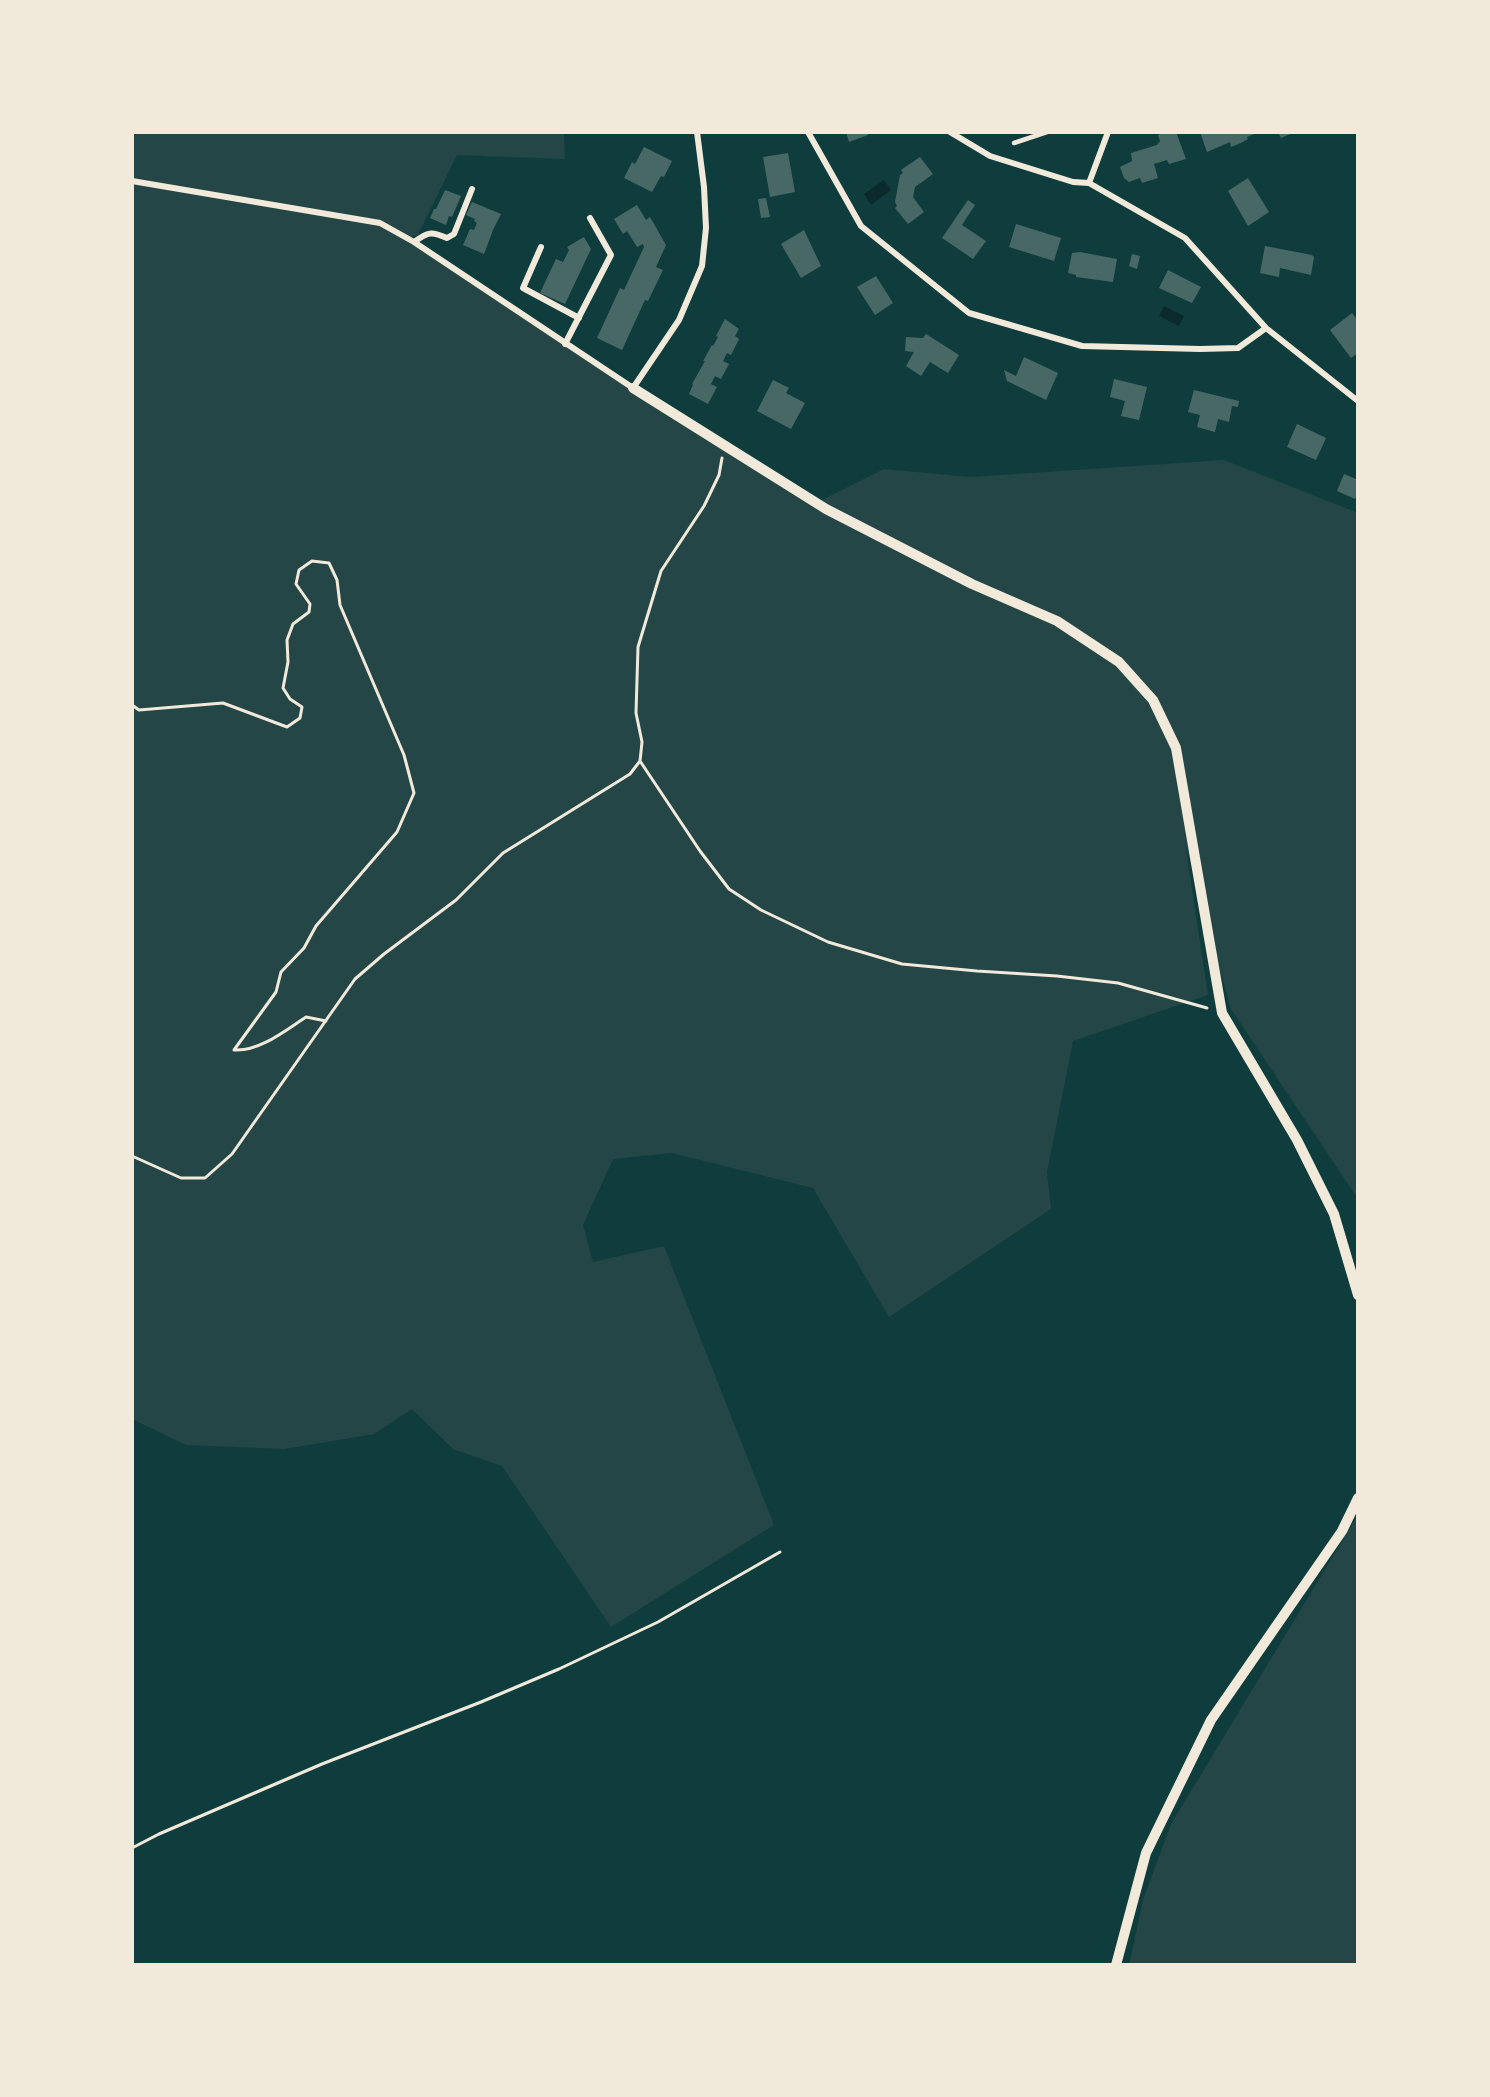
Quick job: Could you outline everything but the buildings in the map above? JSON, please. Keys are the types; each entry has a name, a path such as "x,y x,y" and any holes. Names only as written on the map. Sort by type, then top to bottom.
{"street":[{"path":"633,388 679,320 702,266 706,228 704,187 697,132"},
{"path":"808,132 861,226 969,313 1082,346 1238,348 1266,328"},
{"path":"950,132 990,156 1072,182 1089,183 1185,238 1266,328 1358,401"},
{"path":"1089,183 1108,132"},
{"path":"132,181 380,223 414,242 565,344 826,509 945,570 1057,621 1119,662 1153,700 1176,748 1222,1013 1297,1140 1334,1214 1358,1295"},
{"path":"414,242 426,233 435,233 447,238 454,234 472,189"},
{"path":"565,344 611,255 590,218"},
{"path":"541,247 523,288 579,318"},
{"path":"1116,1965 1146,1852 1211,1720 1342,1531 1358,1498"}],"lane":[{"path":"1014,143 1047,132"}],"path":[{"path":"132,1156 181,1178 205,1178 232,1154 355,979 384,954 456,900 503,853 630,774 640,761 642,742 636,713 638,648 661,571 704,506 719,475 724,446"},
{"path":"132,705 139,710 223,703 287,727 300,718 302,707 290,699 283,688 288,662 286,640 293,624 309,612 310,604 296,584 299,570 312,561 329,563 337,580 340,605 404,755 414,793 397,832 316,926 304,948 281,972 276,992 234,1050 246,1051 306,1017 326,1021"},
{"path":"640,761 700,851 729,889 761,910 828,942 902,964 1119,983 1222,1013"},
{"path":"132,1848 159,1834 322,1764 560,1669 658,1622 780,1552"}],"shaded area":[{"path":"132,132 564,132 565,159 457,155 418,235 407,239 814,504 884,469 971,477 1224,460 1358,513 1358,1199 1231,1009 1185,843 1208,995 1073,1041 1047,1172 1051,1209 889,1317 813,1188 672,1153 613,1159 583,1225 593,1262 664,1246 774,1525 611,1627 502,1466 453,1449 412,1409 374,1434 284,1449 186,1445 132,1419"},
{"path":"884,180 891,190 871,205 864,194"},
{"path":"1164,306 1184,316 1179,326 1159,316"},
{"path":"1358,1515 1358,1965 1129,1965 1143,1900 1171,1824"}]}
